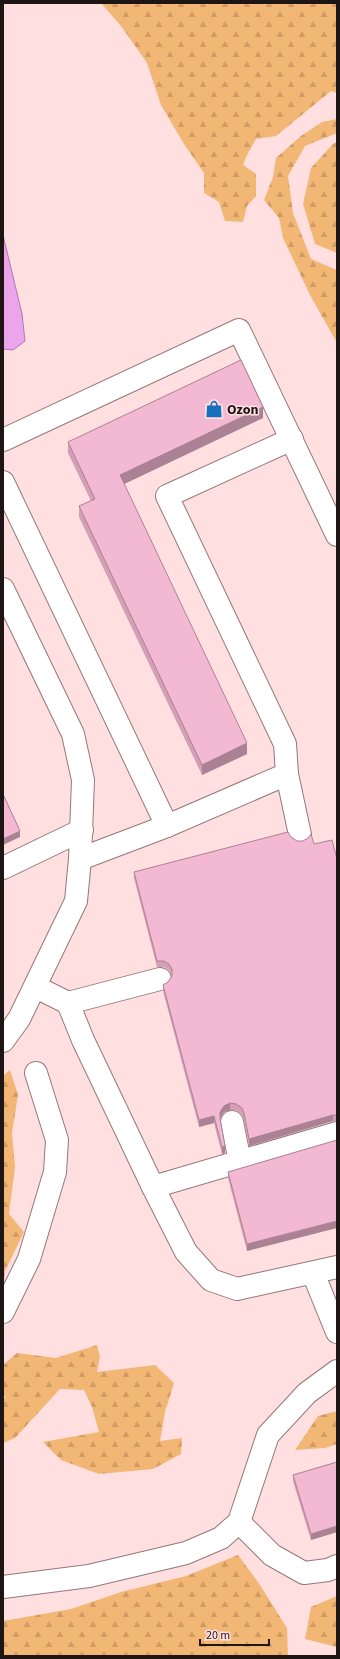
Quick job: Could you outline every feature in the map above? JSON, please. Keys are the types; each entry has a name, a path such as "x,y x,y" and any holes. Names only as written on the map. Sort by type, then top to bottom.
{"lane":[{"path":"3,440 239,330 337,535"},
{"path":"292,439 167,496 285,744 287,774 300,835"},
{"path":"3,482 167,826"},
{"path":"3,588 73,734 83,780 82,830 76,901 36,987 19,1019 3,1041"},
{"path":"80,860 167,826 287,774"},
{"path":"3,868 82,830"},
{"path":"36,987 68,1003 160,979"},
{"path":"68,1003 83,1040 153,1187 186,1252 211,1280 237,1289 337,1267"},
{"path":"3,1312 29,1259 55,1172 56,1140 36,1073"},
{"path":"232,1122 240,1162"},
{"path":"153,1187 337,1133"},
{"path":"313,1272 337,1332"},
{"path":"3,1587 89,1576 186,1553 221,1538 239,1522 268,1435 307,1393 337,1371"},
{"path":"239,1522 272,1555 304,1573 328,1570 337,1566"}],"green space":[{"path":"101,3 337,3 337,93 331,91 276,136 256,139 243,165 256,174 256,196 247,206 243,222 225,221 219,202 204,193 204,173 184,144 161,105 147,63 121,26"},
{"path":"337,119 337,133 305,146 288,176 293,213 311,259 337,270 337,343 310,295 283,238 279,218 264,200 273,177 276,158 301,136 322,122"},
{"path":"337,142 337,253 315,244 303,204 311,168 333,144"},
{"path":"10,1070 18,1095 12,1133 15,1167 9,1214 24,1232 5,1271 3,1296 3,1076"},
{"path":"97,1345 100,1357 97,1372 155,1365 174,1383 165,1412 160,1441 182,1438 181,1454 153,1469 99,1474 61,1460 43,1442 99,1432 92,1407 84,1390 60,1389 15,1438 3,1443 3,1399 6,1397 3,1396 3,1365 17,1353 56,1358"},
{"path":"337,1411 337,1444 325,1448 295,1450 318,1416"},
{"path":"238,1555 258,1582 287,1628 288,1656 6,1656 3,1654 3,1621 71,1609 121,1592 186,1576"},
{"path":"337,1596 337,1647 305,1639 311,1607"}],"shaded area":[{"path":"3,235 22,314 25,341 13,350 3,349"}],"building":[{"path":"241,360 263,407 120,475 247,743 202,765 79,506 95,499 68,442"},
{"path":"3,794 20,831 3,839"},
{"path":"288,832 291,837 297,841 303,841 311,834 314,844 332,840 337,859 337,1115 249,1139 242,1108 236,1104 230,1103 224,1106 220,1112 225,1146 222,1147 214,1116 199,1120 163,985 168,982 172,976 172,969 169,964 164,961 157,961 134,872"},
{"path":"337,1140 337,1221 247,1244 228,1172"},
{"path":"337,1462 337,1526 311,1534 293,1475"}],"place":[{"name":"Ozon","path":"214,409"}]}
